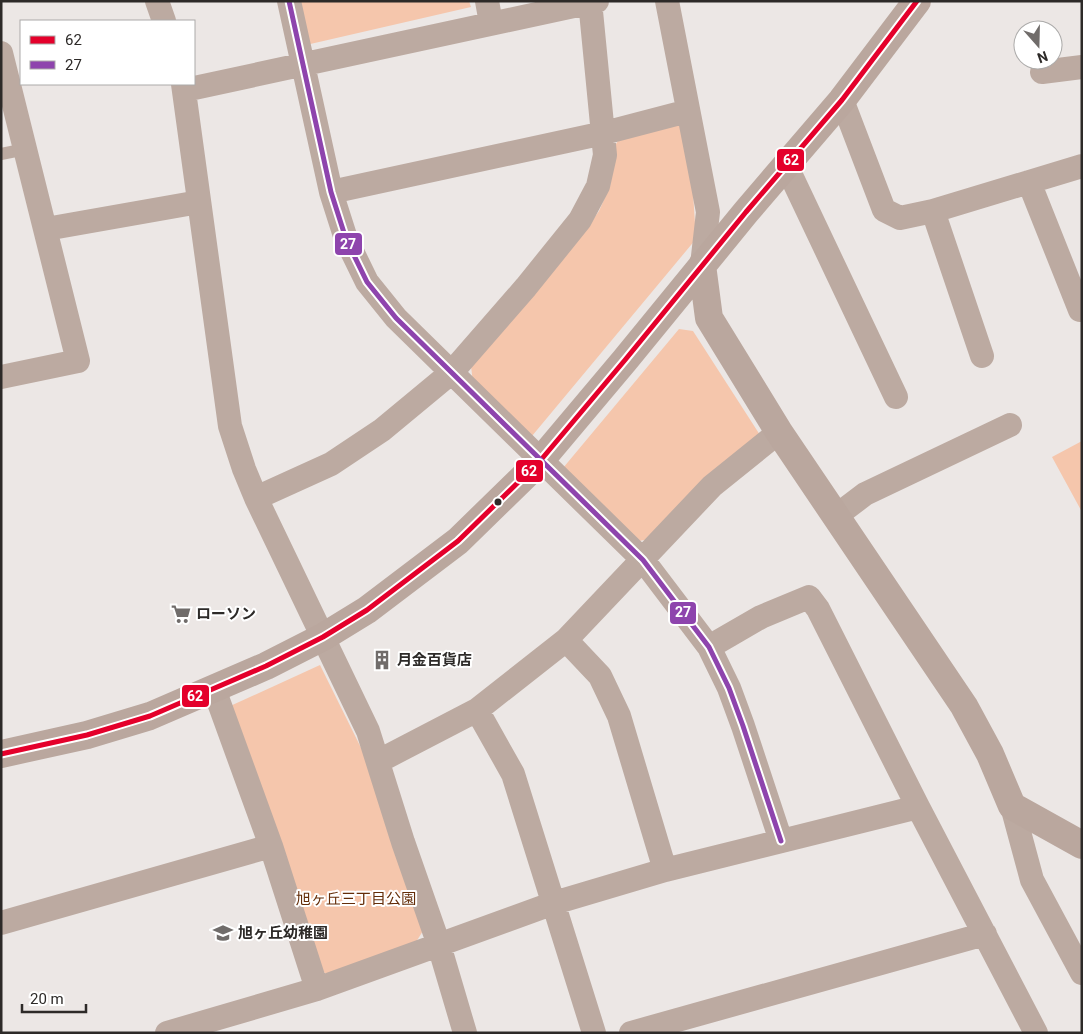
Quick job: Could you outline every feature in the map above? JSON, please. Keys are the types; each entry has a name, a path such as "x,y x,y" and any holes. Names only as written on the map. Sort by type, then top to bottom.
{"street":[{"path":"157,1 164,20"},
{"path":"288,1 304,64 331,192 346,239 367,282 396,318 643,560 709,647 729,688 782,841"},
{"path":"666,1 708,212 702,265 709,318 779,432 964,706 990,754 1012,806 1032,880 1082,973"},
{"path":"1,754 87,735 150,716 266,666 323,637 367,610 458,541 540,461 702,265 842,100 917,1"},
{"path":"195,85 304,64 489,12 592,2 605,155 598,186 580,220 526,287 452,372 382,430 338,459 256,498"},
{"path":"1,53 8,109 26,149 78,361 1,376"},
{"path":"1042,72 1082,67"},
{"path":"184,87 230,426 256,498 368,731 403,842 439,945 465,1033"},
{"path":"842,100 884,210 900,218 933,211 1082,166"},
{"path":"331,192 604,132 688,111"},
{"path":"786,165 896,398"},
{"path":"1029,182 1080,310"},
{"path":"46,229 199,202"},
{"path":"933,211 982,356"},
{"path":"836,516 865,494 1010,425"},
{"path":"379,762 477,710 566,640 712,486 779,432"},
{"path":"709,647 761,617 809,598 818,609 1036,1033"},
{"path":"566,640 600,676 619,716 665,870"},
{"path":"214,690 271,846 317,989"},
{"path":"477,710 513,774 594,1033"},
{"path":"167,1033 317,989 554,903 665,870 918,806"},
{"path":"1012,806 1082,845"},
{"path":"1,923 271,846"},
{"path":"631,1033 985,934"}],"lane":[{"path":"1,154 26,149"}],"green space":[{"path":"295,1 469,1 471,7 306,45"},
{"path":"680,119 692,177 696,239 532,436 473,383 471,366 579,239 599,211 610,186 616,144 622,134"},
{"path":"679,329 693,331 760,435 650,539 633,542 563,468"},
{"path":"1082,441 1082,512 1052,457"},
{"name":"旭ヶ丘三丁目公園","path":"320,665 370,766 426,926 416,942 328,975 316,967 228,707"}],"transit line":[{"name":"27","path":"289,1 331,192 346,239 367,282 396,318 643,560 709,647 729,688 781,841"},
{"name":"62","path":"1,754 87,735 150,716 266,666 323,637 367,610 458,541 540,461 746,212 842,100 917,1"}],"place":[{"name":"ローソン","path":"181,614"},
{"name":"月金百貨店","path":"382,660"},
{"name":"旭ヶ丘幼稚園","path":"223,933"}]}
